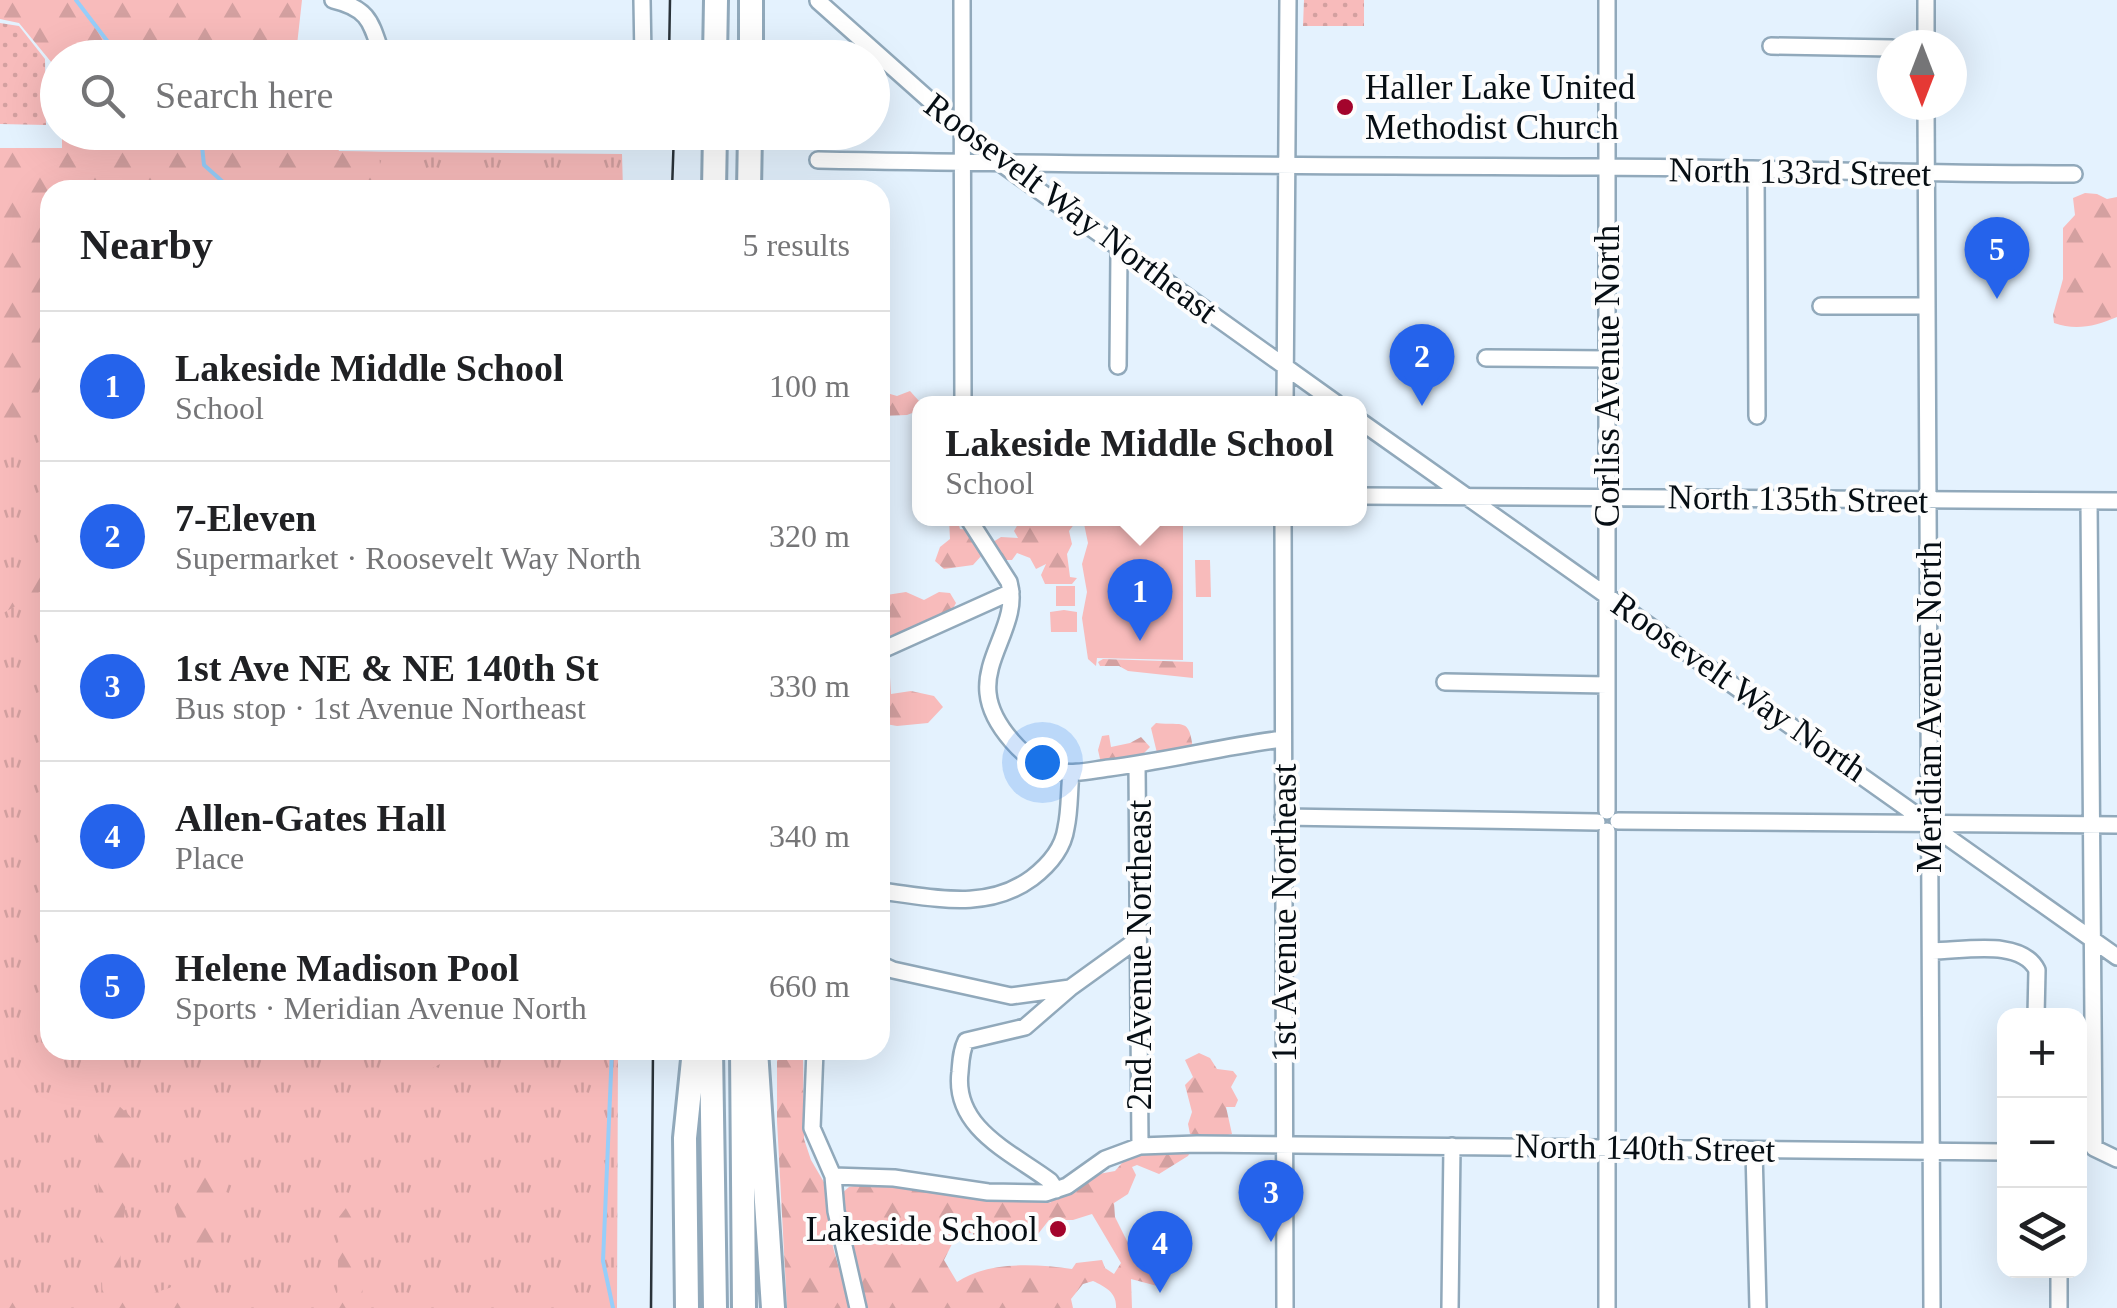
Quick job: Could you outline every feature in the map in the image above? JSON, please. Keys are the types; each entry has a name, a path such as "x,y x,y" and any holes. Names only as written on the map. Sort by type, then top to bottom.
{"highway":[{"path":"715,40 716,0"},
{"path":"750,40 751,0"},
{"path":"714,180 715,150"},
{"path":"749,180 750,150"},
{"path":"687,1308 685,1138 693,1060"},
{"path":"710,1060 715,1308"},
{"path":"742,1060 744,1308"},
{"path":"757,1060 774,1308"}],"street":[{"path":"333,0 364,12 376,40"},
{"path":"642,0 643,40"},
{"name":"Roosevelt Way Northeast","path":"818,0 862,40"},
{"path":"962,0 963,396"},
{"path":"1285,396 1288,0"},
{"name":"Corliss Avenue North","path":"1607,0 1607,1308"},
{"path":"1926,0 1926,30"},
{"path":"1771,46 1877,48"},
{"name":"Roosevelt Way Northeast","path":"890,66 999,162 1285,369"},
{"name":"Meridian Avenue North","path":"1926,120 1932,1308"},
{"name":"North 133rd Street","path":"818,160 2074,174"},
{"path":"1756,170 1757,416"},
{"path":"1118,366 1119,252"},
{"path":"1821,306 1927,306"},
{"path":"1486,358 1607,358"},
{"path":"1285,369 1324,396"},
{"name":"Roosevelt Way North","path":"1367,426 2117,957"},
{"name":"North 135th Street","path":"1367,496 2117,501"},
{"path":"2089,500 2095,942 2087,1150 2117,1159"},
{"path":"973,526 1011,592 1009,616 988,684 991,706 1024,752 1046,768 1071,773 1283,739"},
{"name":"1st Avenue Northeast","path":"1284,526 1285,1308"},
{"path":"890,646 1011,592"},
{"path":"1445,682 1608,685"},
{"name":"2nd Avenue Northeast","path":"1137,764 1140,1146"},
{"path":"890,892 969,900 996,897 1022,886 1056,855 1066,830 1071,773"},
{"path":"1283,816 2117,825"},
{"path":"1056,1190 1050,1181 975,1126 961,1104 958,1085 966,1041 1025,1027 1070,988 1138,939"},
{"path":"1932,951 2008,950 2025,954 2032,960 2038,977 2036,1008"},
{"path":"890,969 1003,996 1070,988"},
{"path":"815,1060 812,1128 833,1176 846,1267 858,1308"},
{"path":"833,1176 894,1178 1008,1194 1056,1190 1106,1159 1140,1146"},
{"name":"North 140th Street","path":"1140,1146 1608,1146 1997,1152"},
{"path":"1450,1308 1452,1146"},
{"path":"1754,1150 1758,1308"},
{"path":"2059,1278 2059,1308"}],"green space":[{"path":"0,0 302,0 298,40 40,40 40,48 19,23 0,19"},
{"path":"1304,0 1364,0 1364,26 1303,26"},
{"path":"0,23 19,26 40,53 40,125 0,124"},
{"path":"0,148 622,154 623,180 40,180 40,1060 618,1060 617,1308 0,1308"},
{"path":"0,148 379,152 381,180 338,180 325,172 287,170 171,180 40,180 40,389 15,443 0,457"},
{"path":"2085,193 2107,199 2117,197 2117,317 2094,325 2070,327 2054,323 2053,315 2063,279 2063,228 2075,215 2073,198"},
{"path":"910,391 914,396 912,413 890,416 890,394 897,396"},
{"path":"949,526 970,530 983,554 973,565 944,569 935,561 940,547 950,539"},
{"path":"1017,526 1073,526 1067,554 1070,577 1077,578 1072,584 1045,584 1041,575 1046,564 1036,569 1030,558 1017,553 1012,560 1003,560 995,552 993,542 1001,537 1018,538 1014,531"},
{"path":"1084,526 1183,526 1183,660 1097,658 1096,666 1088,659 1082,618 1087,592 1082,564 1088,543"},
{"path":"1195,560 1210,560 1211,597 1196,597"},
{"path":"40,570 40,592 0,615 0,597 9,580 24,571"},
{"path":"1056,586 1075,586 1075,606 1056,606"},
{"path":"906,592 924,600 939,592 950,593 956,603 949,616 891,638 890,594"},
{"path":"1050,612 1077,612 1077,632 1051,632"},
{"path":"1098,662 1193,662 1193,678 1100,666"},
{"path":"890,677 891,694 911,691 934,696 943,707 928,723 890,725"},
{"path":"1156,723 1184,725 1193,749 1164,756 1157,753 1151,728"},
{"path":"1109,735 1111,747 1141,737 1150,747 1139,758 1104,763 1098,750 1102,736"},
{"path":"1199,1053 1210,1058 1217,1069 1233,1071 1237,1076 1231,1087 1238,1100 1235,1107 1226,1107 1232,1134 1213,1138 1190,1134 1192,1112 1185,1085 1193,1077 1185,1060"},
{"path":"419,1060 444,1060 444,1062 423,1073"},
{"path":"777,1060 803,1060 804,1139 825,1184 833,1247 850,1308 787,1308"},
{"path":"113,1100 136,1125 120,1249 122,1281 145,1296 175,1286 191,1294 198,1308 103,1308 97,1144 101,1111"},
{"path":"1192,1149 1188,1156 1159,1174 1137,1165 1132,1167 1136,1175 1128,1194 1114,1203 1115,1217 1127,1241 1164,1275 1161,1287 1131,1279 1132,1308 1116,1308 1113,1294 1093,1281 1083,1284 1071,1299 1073,1308 864,1308 841,1194 849,1187 866,1184 1043,1195 1050,1203 1056,1195 1088,1176 1115,1171 1128,1156","holes":["1092,1214 1121,1263 1114,1274 1102,1260 1076,1263 1072,1269 997,1267 957,1282 944,1260 957,1234 973,1233 974,1243 1025,1227 1038,1234 1049,1220 1073,1220"]},
{"path":"209,1168 225,1179 220,1249 203,1259 185,1244 173,1202 190,1179"},
{"path":"349,1204 360,1238 363,1308 337,1308 339,1217"},
{"path":"0,1289 25,1293 46,1308 0,1308"}],"waterway":[{"path":"76,0 106,40"},
{"path":"202,150 204,165 221,180"},
{"path":"612,1060 603,1261 613,1308"}],"tram line":[{"path":"669,40 670,0"},
{"path":"672,180 673,150"},
{"path":"651,1308 653,1060"}],"place":[{"name":"Haller Lake United Methodist Church","path":"1345,107"},
{"name":"Helene Madison Pool","path":"1997,299"},
{"name":"7-Eleven","path":"1422,406"},
{"name":"Lakeside Middle School","path":"1140,641"},
{"name":"Lakeside School","path":"1058,1229"},
{"name":"1st Ave NE & NE 140th St","path":"1271,1242"},
{"name":"Allen-Gates Hall","path":"1160,1293"}]}
